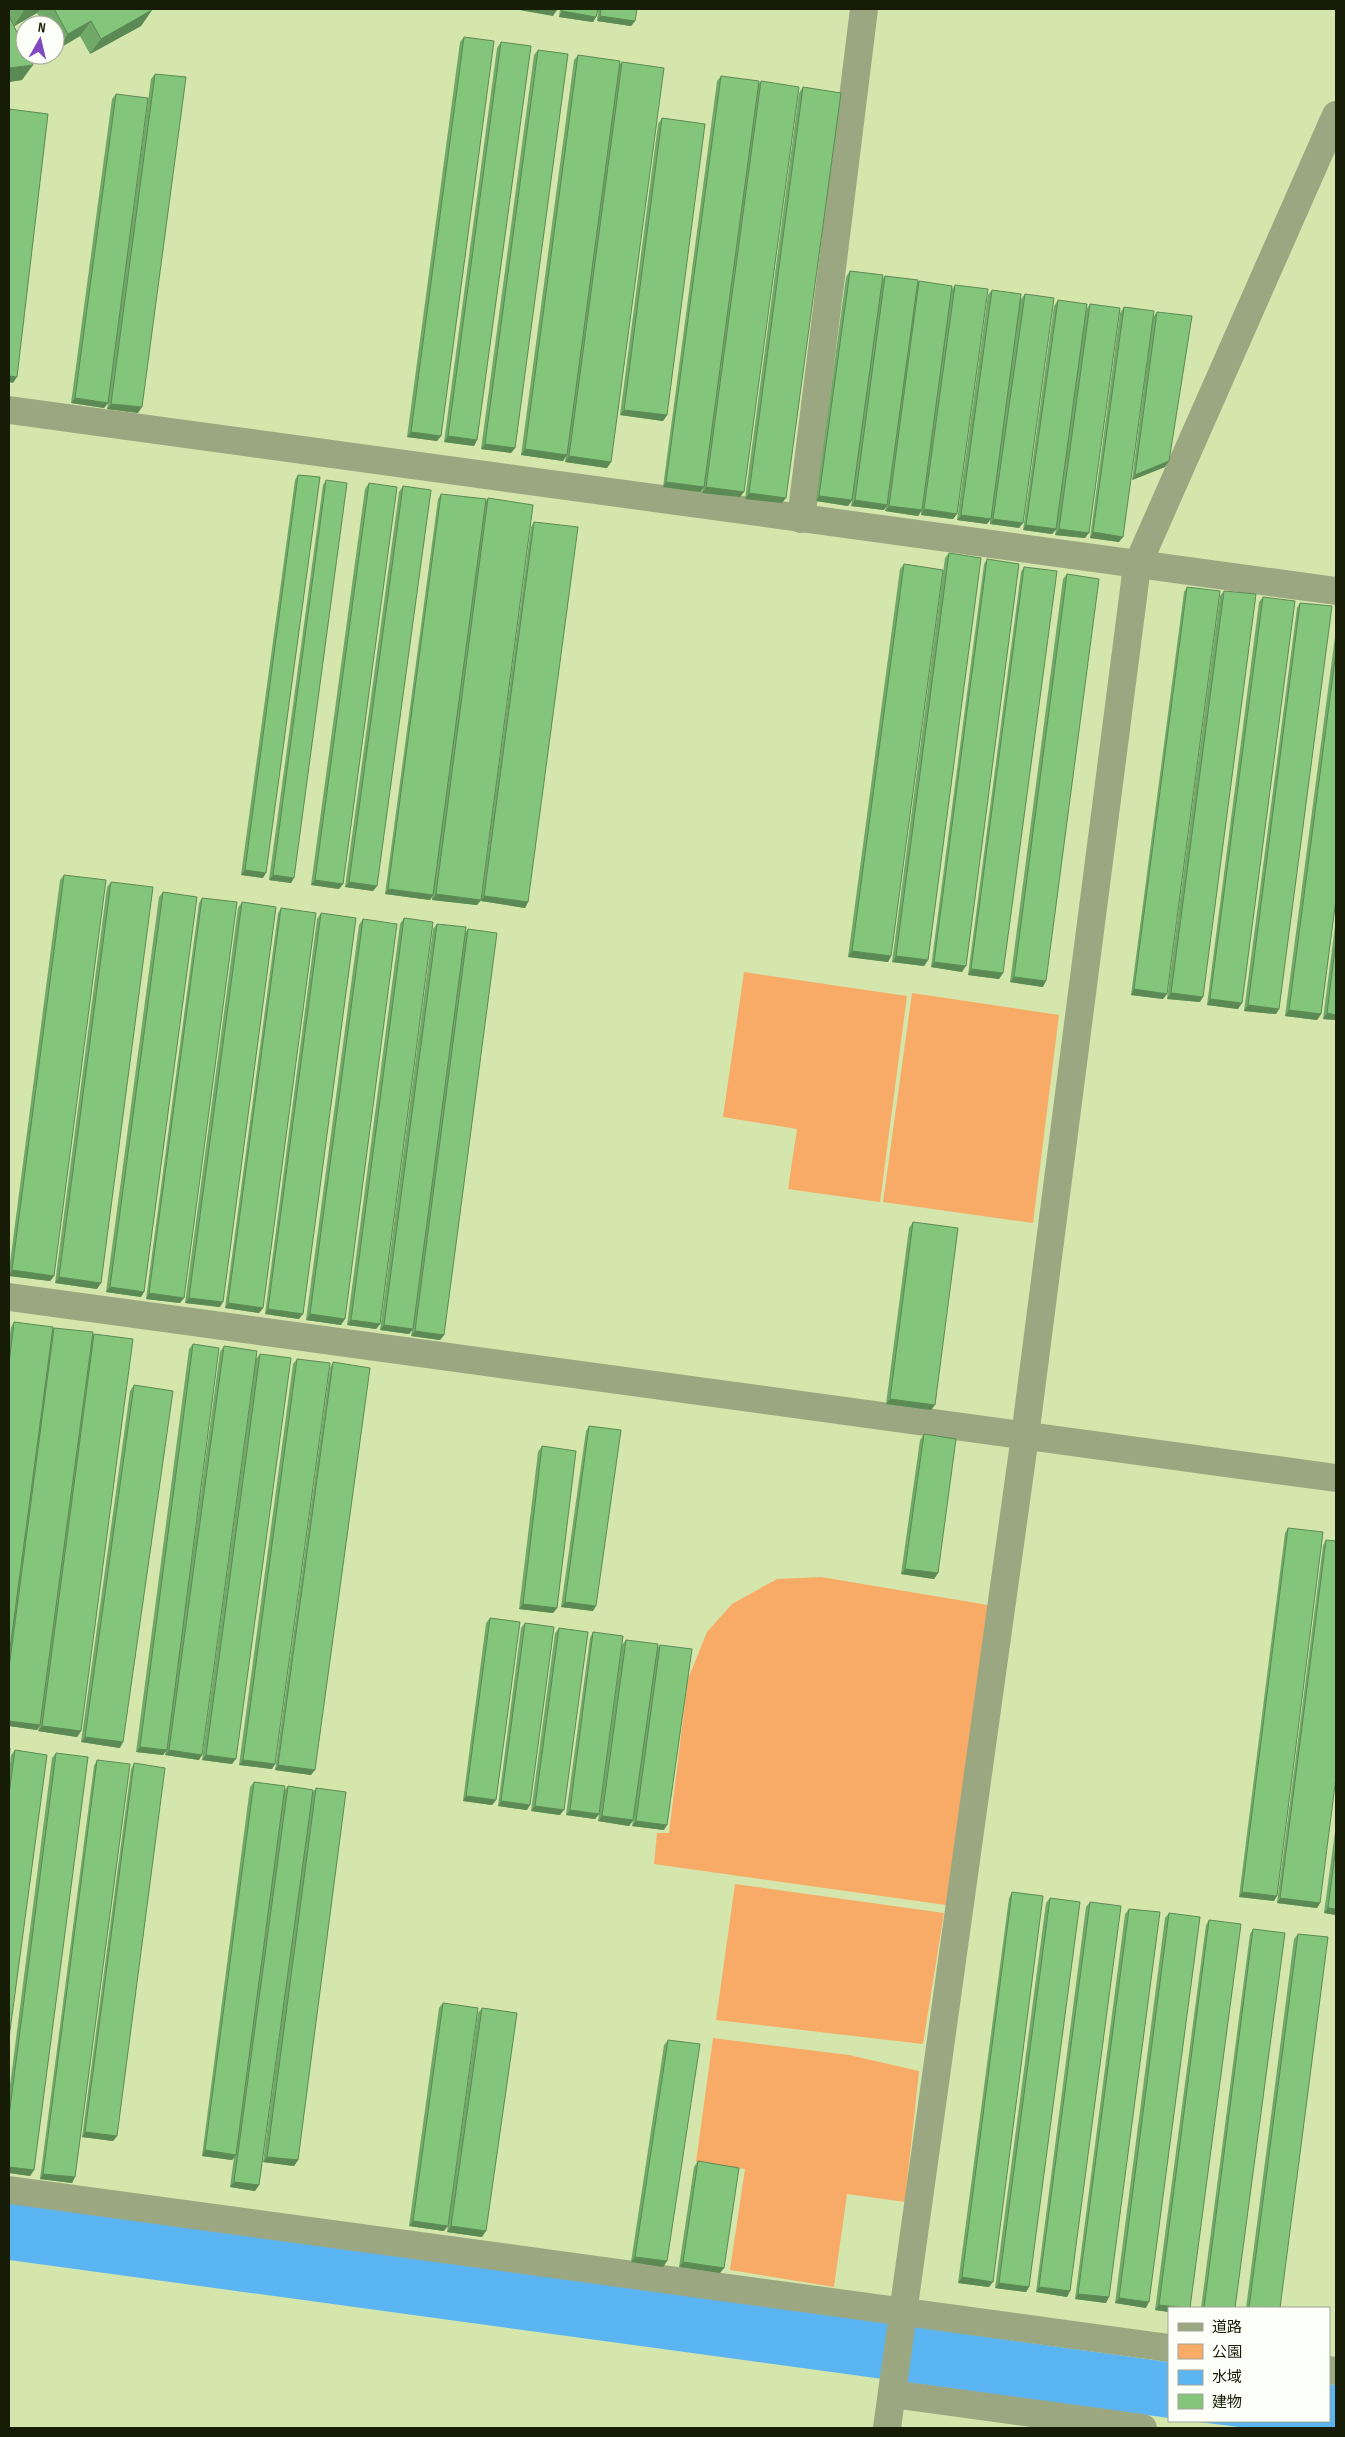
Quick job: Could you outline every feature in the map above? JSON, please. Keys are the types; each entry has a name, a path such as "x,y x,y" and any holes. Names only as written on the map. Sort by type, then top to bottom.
{"street":[{"path":"800,519 864,9"},
{"path":"887,2428 1025,1436 1137,566 1336,115"},
{"path":"9,410 1137,566 1336,591"},
{"path":"9,1297 1336,1478"},
{"path":"9,2190 1168,2348"},
{"path":"892,2394 1143,2428"}],"green space":[{"path":"744,972 907,996 880,1202 788,1189 797,1129 723,1117"},
{"path":"912,993 1059,1015 1033,1223 883,1202"},
{"path":"821,1577 988,1605 946,1905 654,1864 657,1833 669,1833 688,1679 707,1632 732,1604 777,1579"},
{"path":"735,1884 944,1913 923,2044 716,2020"},
{"path":"713,2038 849,2055 919,2071 905,2202 847,2194 834,2287 730,2270 745,2169 696,2162"}],"water":[{"path":"9,2200 915,2323 937,2330 1168,2362 1168,2418 9,2260"},
{"path":"1330,2384 1336,2385 1336,2428 1247,2428 1199,2422 1330,2422"}],"building":[{"path":"54,9 152,10 101,39 91,21 68,34 65,29 65,15 57,15"},
{"path":"563,9 598,9 596,17 562,11"},
{"path":"601,9 637,9 635,21 600,16"},
{"path":"9,16 15,28 15,65 33,65 9,68"},
{"path":"464,37 494,41 441,436 411,432"},
{"path":"501,42 531,46 477,440 448,436"},
{"path":"538,50 568,54 515,448 485,444"},
{"path":"578,55 620,61 567,455 525,449"},
{"path":"622,62 664,68 611,462 569,456"},
{"path":"155,74 186,77 142,407 111,404"},
{"path":"721,76 759,81 704,487 666,482"},
{"path":"761,81 799,87 744,492 706,487"},
{"path":"803,87 841,93 786,498 749,493"},
{"path":"116,94 148,98 108,403 75,398"},
{"path":"9,109 48,114 17,377 9,376"},
{"path":"662,118 705,124 667,415 624,410"},
{"path":"850,271 883,275 852,500 819,496"},
{"path":"885,276 918,280 887,505 855,500"},
{"path":"919,281 952,286 922,510 889,506"},
{"path":"955,285 988,289 957,514 924,509"},
{"path":"992,290 1021,294 991,519 961,515"},
{"path":"1025,294 1054,298 1023,523 993,519"},
{"path":"1058,300 1087,304 1056,529 1026,525"},
{"path":"1090,304 1120,308 1089,533 1059,529"},
{"path":"1124,307 1154,311 1123,537 1093,532"},
{"path":"1157,312 1192,316 1169,461 1135,475"},
{"path":"298,475 320,477 266,873 245,870"},
{"path":"326,480 347,483 294,878 273,875"},
{"path":"369,483 397,487 343,884 315,880"},
{"path":"403,486 431,490 377,886 349,882"},
{"path":"441,494 486,499 433,895 388,889"},
{"path":"488,498 533,505 481,900 436,894"},
{"path":"534,522 578,527 528,902 484,896"},
{"path":"949,553 981,558 928,960 896,956"},
{"path":"987,559 1019,564 966,966 934,962"},
{"path":"904,564 943,570 891,956 852,951"},
{"path":"1024,567 1057,571 1003,973 971,969"},
{"path":"1067,574 1099,579 1046,981 1014,977"},
{"path":"1187,587 1220,591 1167,994 1134,989"},
{"path":"1224,591 1256,594 1203,997 1171,993"},
{"path":"1263,597 1295,601 1242,1003 1210,999"},
{"path":"1300,603 1332,606 1279,1009 1248,1005"},
{"path":"1336,652 1336,899 1321,1014 1289,1010"},
{"path":"64,875 106,880 54,1276 12,1270"},
{"path":"111,882 153,887 101,1283 59,1277"},
{"path":"163,892 197,897 144,1292 110,1287"},
{"path":"202,898 237,902 184,1298 149,1293"},
{"path":"242,902 276,907 223,1302 189,1298"},
{"path":"281,908 316,913 263,1308 228,1303"},
{"path":"321,913 356,918 303,1314 268,1309"},
{"path":"404,918 433,922 380,1324 351,1320"},
{"path":"363,919 397,924 345,1319 310,1314"},
{"path":"437,924 466,927 413,1329 384,1325"},
{"path":"468,929 497,933 444,1335 415,1331"},
{"path":"1336,941 1336,1015 1327,1013"},
{"path":"913,1222 958,1228 935,1405 890,1399"},
{"path":"14,1322 53,1327 9,1656 9,1364"},
{"path":"54,1328 93,1332 40,1725 9,1721 9,1668"},
{"path":"94,1334 133,1339 81,1731 42,1726"},
{"path":"193,1344 219,1348 167,1750 140,1747"},
{"path":"224,1346 257,1351 202,1755 169,1750"},
{"path":"260,1354 291,1358 236,1759 206,1755"},
{"path":"297,1359 330,1363 275,1764 243,1760"},
{"path":"333,1362 370,1368 315,1770 278,1765"},
{"path":"134,1385 173,1391 123,1742 85,1737"},
{"path":"589,1426 621,1430 596,1606 565,1602"},
{"path":"924,1434 956,1439 938,1573 905,1569"},
{"path":"542,1446 576,1451 557,1608 523,1604"},
{"path":"1288,1528 1323,1532 1277,1896 1242,1892"},
{"path":"1326,1540 1336,1541 1336,1777 1320,1903 1280,1898"},
{"path":"490,1618 520,1622 496,1800 466,1796"},
{"path":"525,1623 554,1627 530,1805 501,1801"},
{"path":"559,1628 588,1632 564,1810 535,1806"},
{"path":"593,1632 623,1636 599,1814 570,1810"},
{"path":"626,1640 658,1644 633,1820 602,1816"},
{"path":"660,1645 692,1649 667,1825 636,1821"},
{"path":"15,1750 47,1755 9,2038 9,1794"},
{"path":"56,1753 88,1757 34,2170 9,2167 9,2116"},
{"path":"97,1760 130,1764 75,2177 43,2174"},
{"path":"134,1763 165,1768 117,2136 85,2132"},
{"path":"254,1782 285,1786 236,2155 205,2150"},
{"path":"288,1786 313,1790 259,2185 234,2182"},
{"path":"316,1788 346,1792 298,2160 267,2157"},
{"path":"1336,1846 1336,1909 1328,1908"},
{"path":"1012,1892 1043,1896 993,2282 962,2277"},
{"path":"1050,1898 1080,1902 1029,2287 999,2283"},
{"path":"1090,1902 1121,1906 1070,2291 1039,2287"},
{"path":"1129,1909 1160,1912 1109,2297 1078,2294"},
{"path":"1169,1913 1200,1917 1149,2302 1119,2298"},
{"path":"1209,1920 1241,1924 1190,2307 1159,2305"},
{"path":"1253,1929 1285,1933 1235,2307 1204,2307"},
{"path":"1298,1934 1328,1937 1280,2307 1249,2307"},
{"path":"443,2003 478,2008 448,2226 413,2221"},
{"path":"482,2008 517,2013 486,2231 451,2226"},
{"path":"668,2040 700,2044 667,2261 635,2257"},
{"path":"698,2161 739,2168 724,2268 683,2262"}]}
